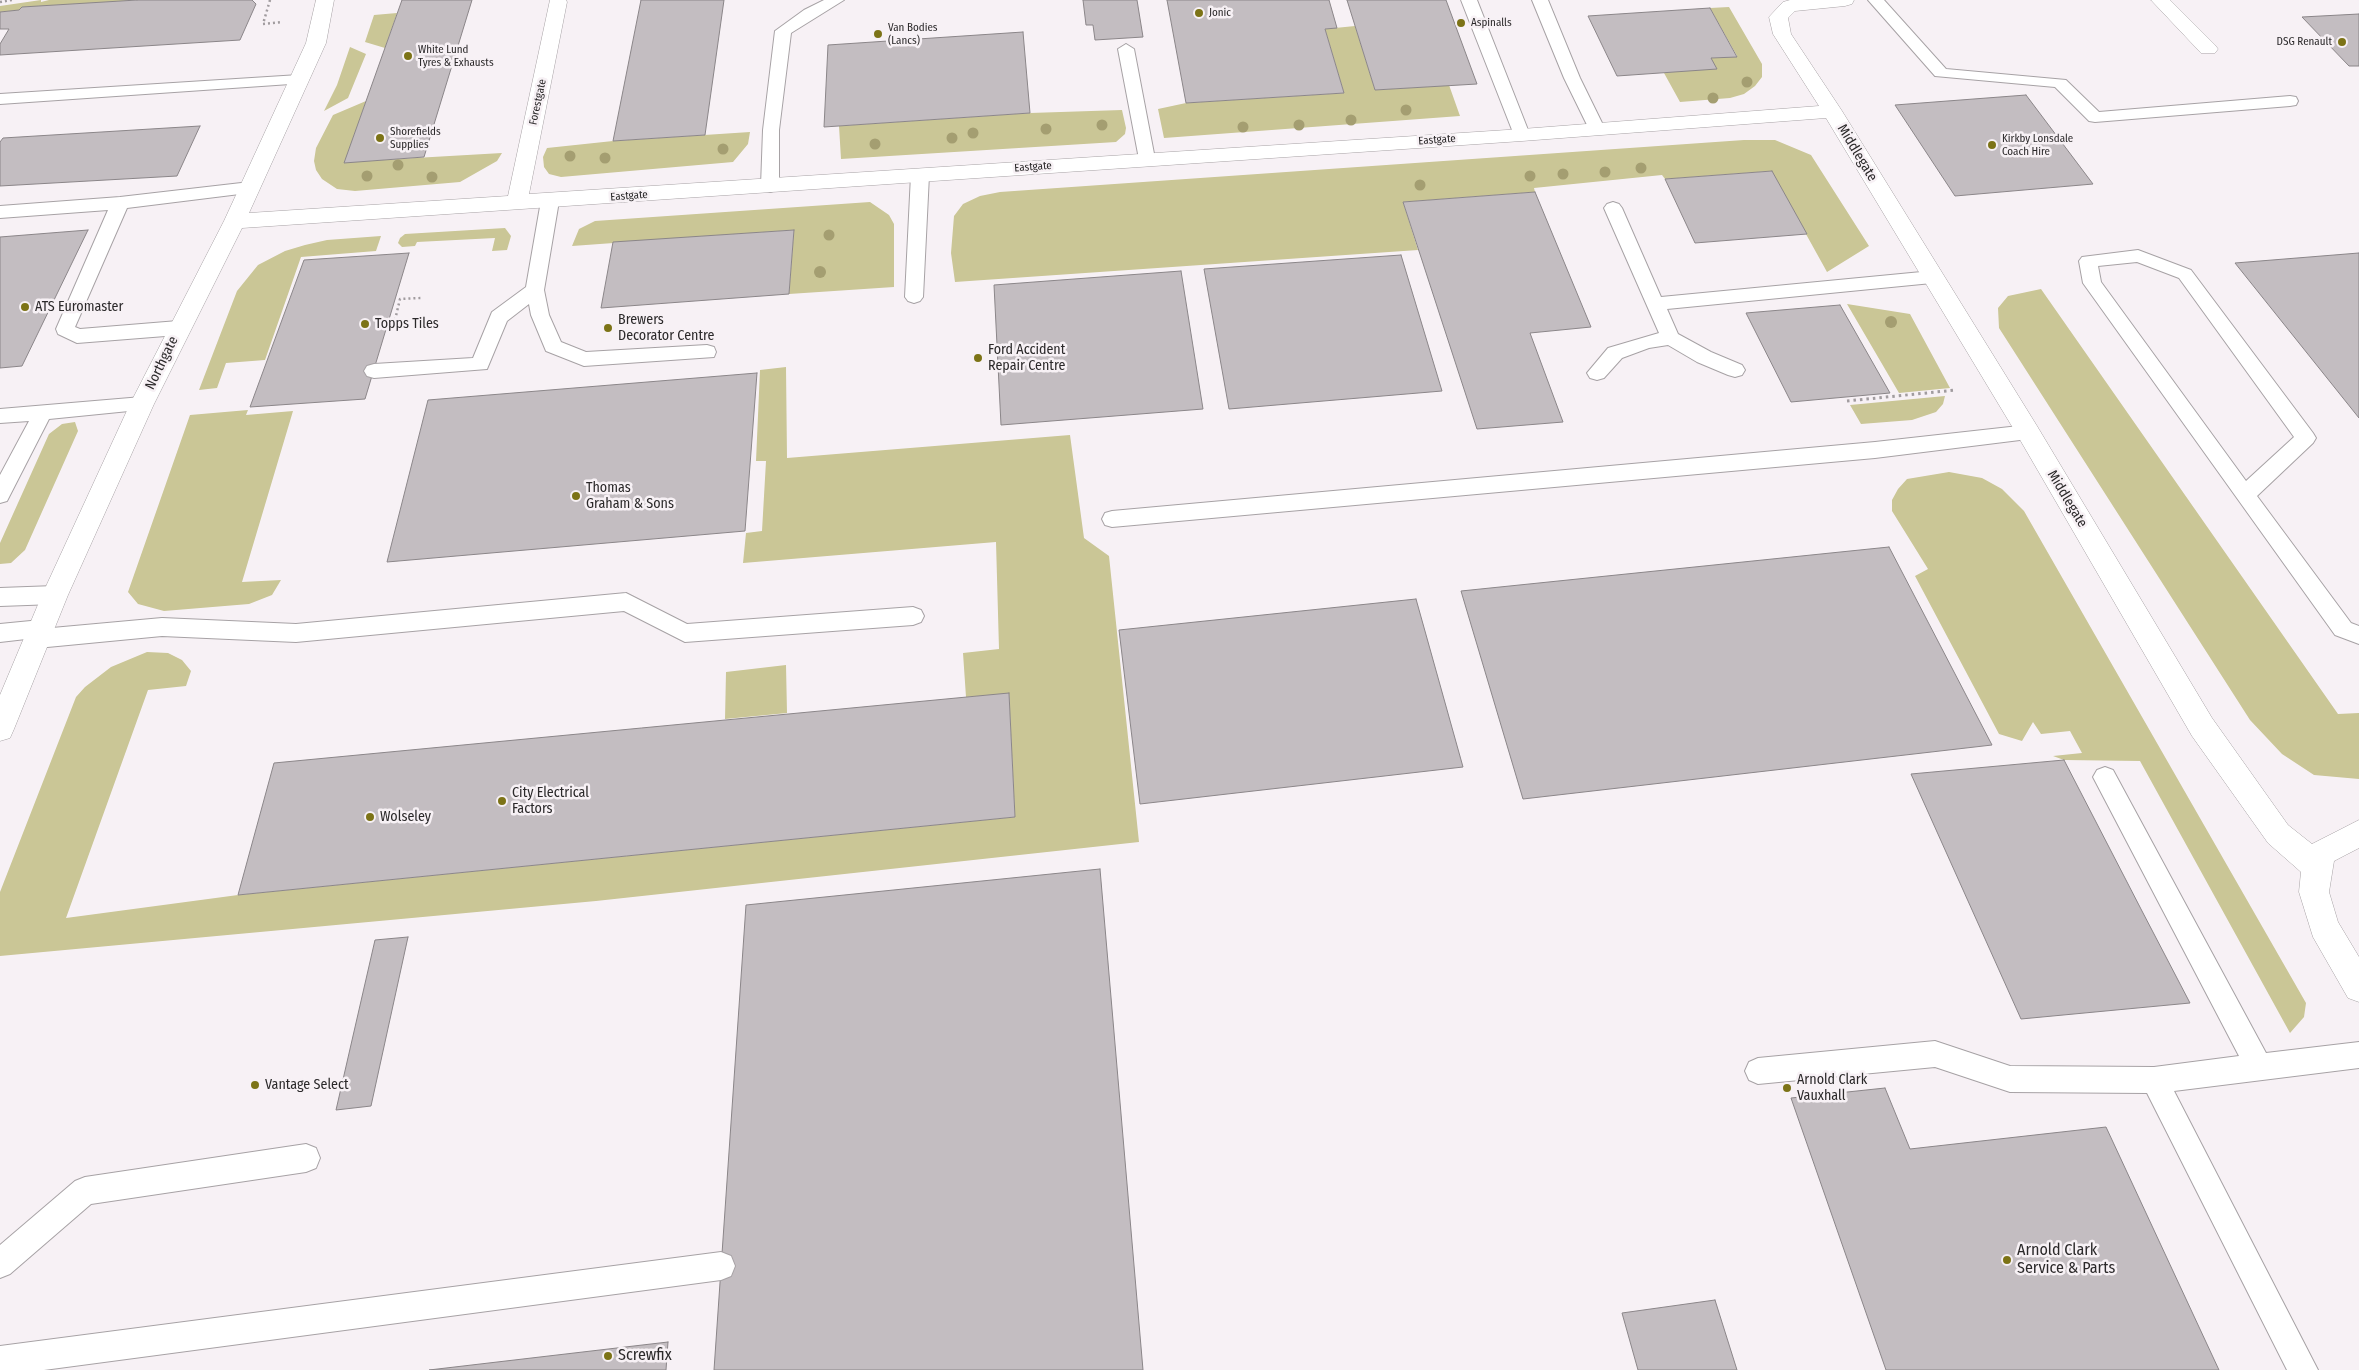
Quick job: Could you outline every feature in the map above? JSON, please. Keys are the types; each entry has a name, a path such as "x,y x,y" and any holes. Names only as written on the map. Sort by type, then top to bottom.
{"street":[{"name":"Northgate","path":"0,729 55,595 142,404 178,328 250,188 299,80 320,31 325,0"},
{"name":"Middlegate","path":"1845,0 1790,6 1778,17 1782,34 1832,111 2028,432 2202,726 2278,834 2317,866"},
{"path":"2160,0 2208,49"},
{"name":"Forestgate","path":"517,202 558,2"},
{"name":"Eastgate","path":"234,221 770,186 1832,111"},
{"path":"2359,833 2324,852 2317,866 2314,892 2324,927 2359,987"}],"lane":[{"path":"770,186 771,130 783,31 809,13 836,0"},
{"path":"1468,0 1522,134"},
{"path":"1540,0 1572,78 1597,129"},
{"path":"1876,0 1941,73 2060,83 2095,117 2290,101"},
{"path":"1126,49 1147,159"},
{"path":"0,99 299,80"},
{"path":"914,297 920,175"},
{"path":"0,212 120,203 250,188"},
{"path":"550,201 541,244 535,290 540,315 554,346 584,358 708,352"},
{"path":"120,203 65,329 77,336 178,328"},
{"path":"1613,208 1670,338 1704,357 1735,370"},
{"path":"2245,494 2306,438 2185,274 2138,256 2088,260 2092,283 2245,494 2343,628 2359,635"},
{"path":"1656,304 1932,277"},
{"path":"374,371 480,364 499,317 535,290"},
{"path":"1598,373 1615,353 1647,342 1670,338"},
{"path":"0,416 42,414 142,404"},
{"path":"0,495 42,414"},
{"path":"1112,519 1875,450 2028,432"},
{"path":"0,597 55,595"},
{"path":"0,633 39,634 162,627 296,633 626,602 685,633 913,616"},
{"path":"2106,777 2260,1067"},
{"path":"1758,1071 1935,1054 2010,1078 2154,1080 2359,1055"},
{"path":"2154,1080 2303,1370"},
{"path":"0,1264 85,1191 306,1158"},
{"path":"0,1361 721,1266"}],"path":[{"path":"0,2 12,0"},
{"path":"390,320 395,320 400,299 421,298"},
{"path":"1848,401 1953,389"}],"shaded area":[{"path":"41,0 41,2 49,0 137,0 0,12 0,6"},
{"path":"1729,7 1762,64 1762,77 1755,86 1744,94 1730,98 1680,102 1664,73 1711,58 1737,56 1710,8"},
{"path":"397,13 385,48 365,42 374,15"},
{"path":"1355,26 1375,90 1449,85 1460,116 1164,138 1158,109 1186,103 1344,93 1325,29"},
{"path":"350,47 366,54 348,98 324,111 337,85"},
{"path":"366,101 345,162 502,153 497,161 460,182 355,191 337,189 322,179 316,170 314,161 316,148 333,115"},
{"path":"1122,110 1126,128 1125,134 1116,142 841,159 839,126 1030,113"},
{"path":"750,132 748,144 733,162 561,177 549,174 544,167 543,157 547,148 613,141"},
{"path":"1744,140 1775,140 1811,155 1869,246 1827,272 1771,171 1665,179 1662,175 1534,188 1535,192 1403,202 1418,250 955,282 951,253 954,216 963,204 980,196 1000,192"},
{"path":"870,202 889,215 894,224 894,287 789,294 794,230 572,246 579,229 595,221"},
{"path":"505,228 511,236 507,250 492,251 495,238 417,242 415,246 402,247 398,243 405,234"},
{"path":"381,236 376,251 301,257 265,360 226,363 217,388 199,390 237,291 258,265 285,251 305,245 327,240"},
{"path":"2041,289 2338,714 2359,713 2359,779 2314,775 2282,754 2250,720 1999,328 1998,308 2008,296"},
{"path":"1847,304 1910,314 1950,388 1899,393"},
{"path":"786,367 787,458 1070,435 1084,538 1109,556 1139,842 596,901 0,956 0,892 76,697 85,687 111,667 147,652 168,653 182,660 191,671 186,686 148,690 66,918 238,895 1015,817 1009,694 966,697 963,653 999,649 996,542 743,563 746,533 762,531 766,461 756,461 760,370"},
{"path":"1945,396 1943,404 1936,412 1912,420 1861,424 1850,405"},
{"path":"248,410 246,415 293,411 242,582 281,580 272,595 249,604 164,611 138,604 128,592 190,415"},
{"path":"75,422 78,431 25,550 11,563 0,564 0,543 49,434 62,424"},
{"path":"1949,472 1982,478 2002,489 2024,511 2306,1003 2304,1017 2290,1033 2140,761 2064,760 2053,756 2082,753 2070,731 2041,734 2033,722 2022,741 1999,734 1915,576 1928,569 1892,511 1892,500 1898,489 1907,479"},
{"path":"786,665 787,713 725,719 726,672"}],"building":[{"path":"137,0 252,0 256,4 240,40 0,55 0,44 9,29 0,29 0,12 19,10 22,7"},
{"path":"402,0 472,0 424,157 344,163"},
{"path":"641,0 724,0 705,135 613,141"},
{"path":"1083,0 1137,0 1143,37 1095,40 1093,25 1086,25"},
{"path":"1167,0 1329,0 1337,28 1325,29 1344,93 1186,103"},
{"path":"1347,0 1446,0 1477,84 1375,90"},
{"path":"1710,8 1737,57 1711,58 1717,69 1617,76 1588,16"},
{"name":"DSG Renault","path":"2359,14 2359,66 2349,66 2302,17"},
{"path":"1023,32 1030,113 824,127 828,45"},
{"name":"Kirkby Lonsdale Coach Hire","path":"2026,95 2093,184 1955,196 1895,105"},
{"path":"200,126 177,176 0,186 0,142 3,138"},
{"path":"1772,171 1807,234 1695,243 1665,179"},
{"path":"1535,192 1591,327 1530,333 1563,422 1477,429 1403,202"},
{"name":"ATS Euromaster","path":"88,230 22,366 0,368 0,237"},
{"path":"794,230 789,294 601,308 613,242"},
{"path":"409,253 365,399 250,407 304,260"},
{"path":"2359,253 2359,418 2235,263"},
{"path":"1401,255 1442,391 1229,409 1204,269"},
{"path":"1181,271 1203,409 1001,425 994,285"},
{"path":"1840,305 1890,393 1791,402 1746,313"},
{"name":"Thomas Graham & Sons","path":"757,373 745,531 387,562 428,400"},
{"path":"1889,547 1992,745 1523,799 1461,591"},
{"path":"1416,599 1463,767 1140,804 1119,630"},
{"path":"1009,693 1015,817 238,895 274,763"},
{"path":"2064,760 2190,1003 2021,1019 1911,774"},
{"path":"1100,869 1143,1370 714,1370 746,905"},
{"path":"408,937 371,1106 336,1110 375,940"},
{"name":"Arnold Clark Service & Parts","path":"1885,1088 1910,1149 2106,1127 2219,1370 1886,1370 1791,1098"},
{"path":"1715,1300 1737,1370 1638,1370 1622,1313"},
{"name":"Screwfix","path":"668,1342 666,1370 429,1370"}],"place":[{"name":"Jonic","path":"1199,13"},
{"name":"Aspinalls","path":"1461,23"},
{"name":"Van Bodies (Lancs)","path":"878,34"},
{"name":"DSG Renault","path":"2342,42"},
{"name":"White Lund Tyres & Exhausts","path":"408,56"},
{"name":"Shorefields Supplies","path":"380,138"},
{"name":"Kirkby Lonsdale Coach Hire","path":"1992,145"},
{"name":"ATS Euromaster","path":"25,307"},
{"name":"Topps Tiles","path":"365,324"},
{"name":"Brewers Decorator Centre","path":"608,328"},
{"name":"Ford Accident Repair Centre","path":"978,358"},
{"name":"Thomas Graham & Sons","path":"576,496"},
{"name":"City Electrical Factors","path":"502,801"},
{"name":"Wolseley","path":"370,817"},
{"name":"Vantage Select","path":"255,1085"},
{"name":"Arnold Clark Vauxhall","path":"1787,1088"},
{"name":"Arnold Clark Service & Parts","path":"2007,1260"},
{"name":"Screwfix","path":"608,1356"}]}
